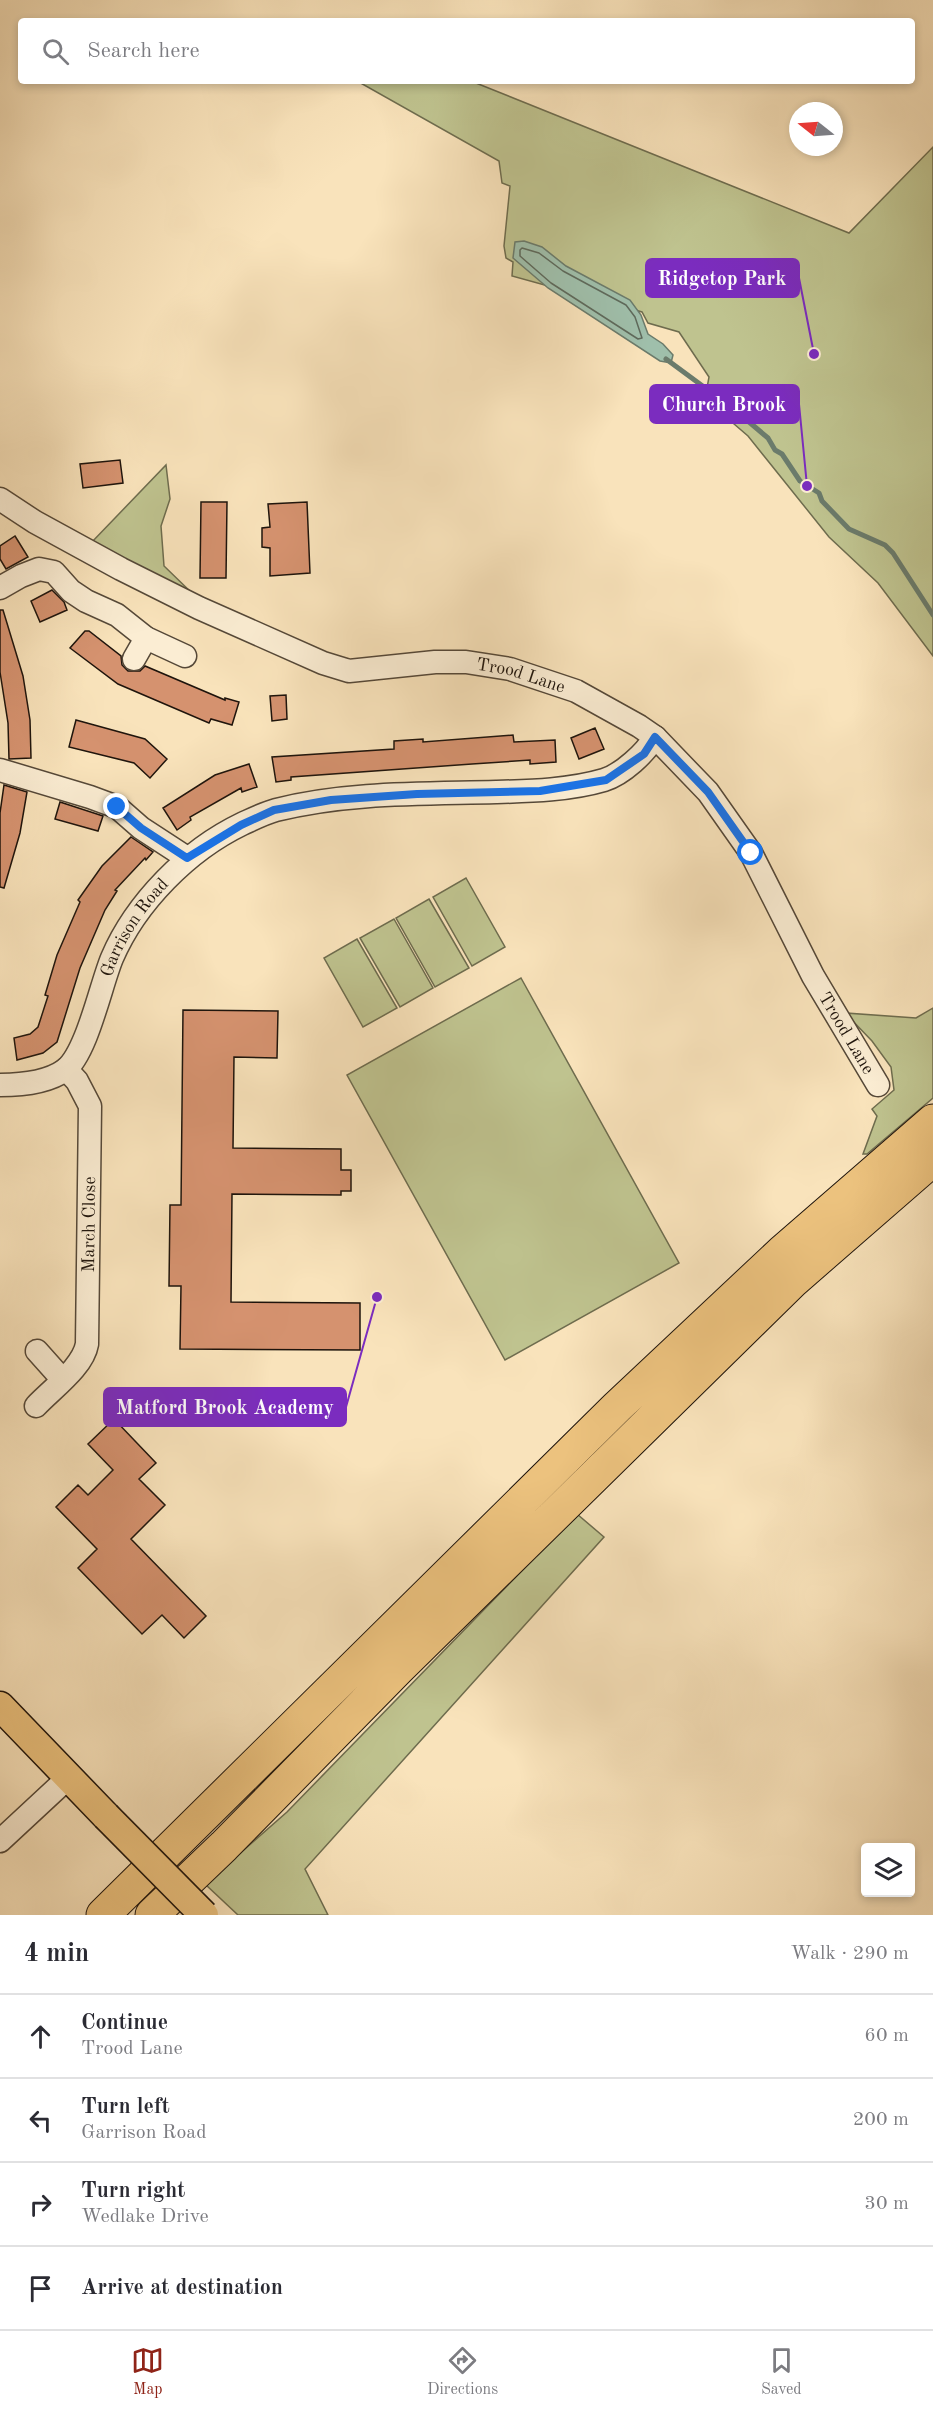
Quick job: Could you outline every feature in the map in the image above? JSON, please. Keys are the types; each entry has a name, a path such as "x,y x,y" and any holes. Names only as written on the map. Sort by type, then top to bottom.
{"highway":[{"path":"104,1915 617,1407 782,1252 933,1121"},
{"path":"152,1915 224,1846 398,1669 793,1281 933,1158"}],"main road":[{"path":"0,1706 204,1915"}],"street":[{"name":"Trood Lane","path":"0,499 35,522 199,608 323,663 349,671 435,662 466,662 510,669 576,691 655,737 708,792 751,853 813,976 879,1086"},
{"path":"0,588 39,569 54,573 71,591 86,601 117,615 146,638 185,656"},
{"path":"134,659 146,638"},
{"name":"Garrison Road","path":"66,1069 76,1054 93,1018 112,957 132,922 158,888 187,858 241,825 274,810 331,800 417,794 540,791 606,780 644,754 655,737"},
{"path":"0,770 117,807 141,828 187,858"},
{"path":"0,1085 26,1085 66,1069"},
{"name":"March Close","path":"36,1406 75,1369 85,1354 87,1344 90,1106 85,1092 66,1069"},
{"path":"37,1351 62,1379"},
{"path":"0,1841 69,1776"}],"green space":[{"path":"362,84 478,84 849,233 933,147 933,656 878,583 829,537 748,436 705,399 709,377 679,332 648,323 642,312 512,276 513,262 506,258 504,246 510,186 502,183 499,161"},
{"path":"166,465 170,499 161,526 164,566 195,596 90,544"},
{"path":"466,878 505,947 472,966 433,897"},
{"path":"429,899 469,968 435,987 396,918"},
{"path":"394,919 433,988 400,1007 360,938"},
{"path":"357,939 397,1008 363,1027 324,958"},
{"path":"521,978 679,1263 505,1360 347,1075"},
{"path":"933,1008 933,1098 867,1154 863,1154 877,1116 872,1109 894,1090 891,1067 872,1041 845,1013 916,1018"},
{"path":"577,1514 604,1537 305,1869 328,1915 238,1915 205,1884 287,1812"}],"water":[{"path":"524,241 542,247 566,266 630,300 641,315 648,334 663,344 673,355 671,363 660,361 548,288 513,258 515,242"}],"building":[{"path":"120,460 123,483 83,488 80,464"},
{"path":"201,502 227,502 226,578 200,578"},
{"path":"307,502 310,573 270,576 270,548 262,547 262,528 270,527 268,504"},
{"path":"15,536 28,557 6,569 0,559 0,546"},
{"path":"52,590 64,602 67,610 40,622 31,601"},
{"path":"0,610 3,610 23,676 30,720 31,758 9,759 8,723 0,672"},
{"path":"85,631 89,631 121,656 122,665 128,671 140,671 145,666 225,700 225,698 239,702 232,725 211,719 209,723 118,684 70,648"},
{"path":"286,695 287,719 272,721 270,696"},
{"path":"76,720 145,739 167,759 150,778 134,763 69,747"},
{"path":"595,728 604,749 579,759 571,738"},
{"path":"513,735 514,742 555,740 556,762 530,764 530,760 472,764 291,777 291,780 276,782 272,757 394,749 394,741 423,739 423,742"},
{"path":"249,764 257,787 242,792 241,788 190,817 191,820 177,830 163,808 215,775"},
{"path":"4,785 27,792 20,833 4,888 0,887 0,813"},
{"path":"60,802 103,816 98,831 55,819"},
{"path":"131,837 153,852 115,890 117,891 105,910 80,968 57,1042 43,1053 17,1060 14,1038 30,1034 38,1027 57,955 80,902 78,900 102,866"},
{"path":"183,1010 278,1011 277,1058 234,1057 233,1148 341,1149 341,1170 351,1170 351,1191 341,1191 341,1195 232,1194 231,1302 360,1303 360,1350 180,1349 181,1286 169,1286 170,1205 181,1205"},
{"path":"114,1419 156,1463 139,1479 165,1505 131,1539 206,1616 184,1638 162,1615 142,1634 78,1568 97,1549 56,1507 78,1485 88,1495 113,1470 88,1444"}],"waterway":[{"path":"666,359 716,394 768,438 800,481 819,493 822,501 849,529 885,545 893,553 933,615"}],"place":[{"name":"Ridgetop Park","path":"814,354"},
{"name":"Church Brook","path":"807,486"},
{"name":"Matford Brook Academy","path":"377,1297"}],"route":[{"path":"117,807 141,828 187,858 241,825 274,810 331,800 417,794 540,791 606,780 644,754 655,737 708,792 751,853"}]}
